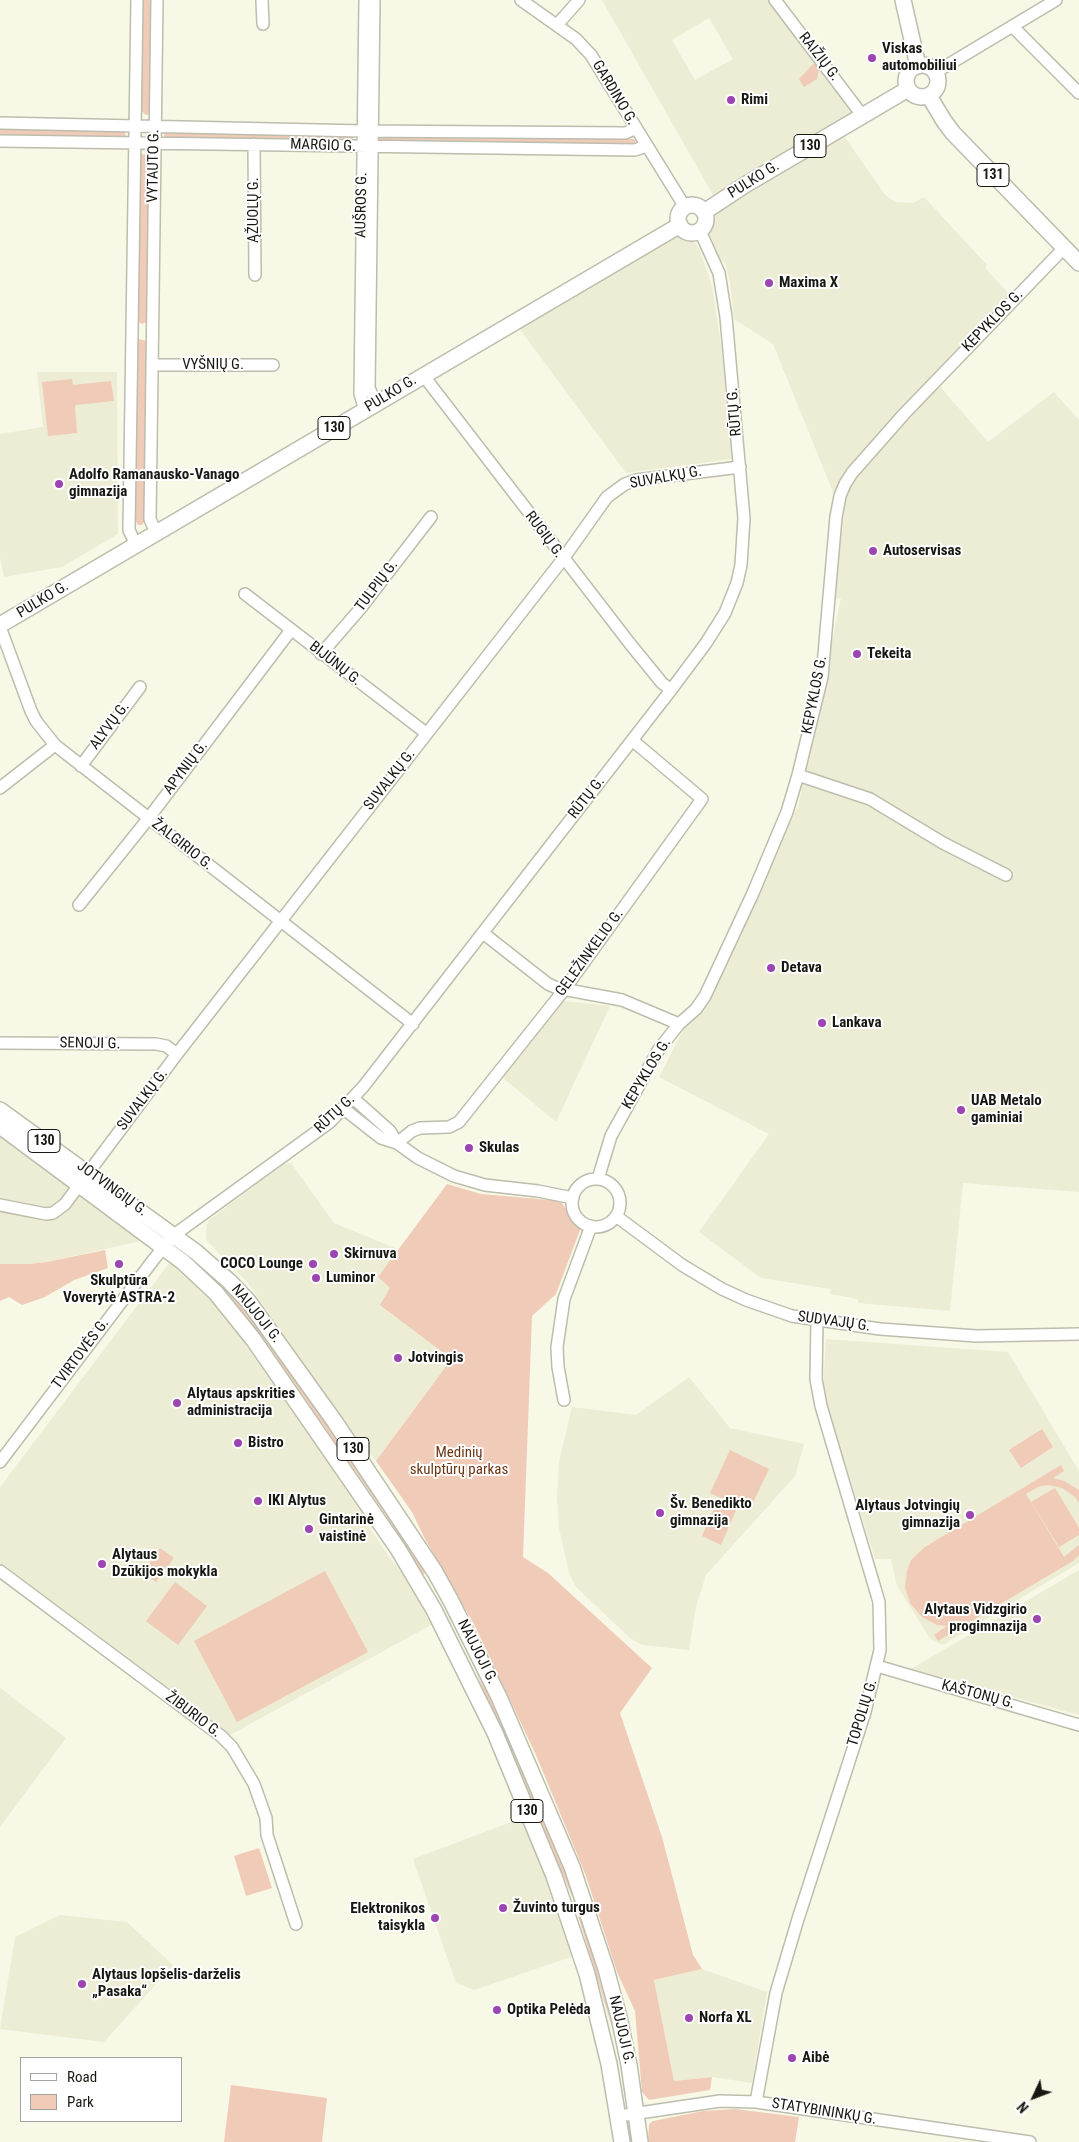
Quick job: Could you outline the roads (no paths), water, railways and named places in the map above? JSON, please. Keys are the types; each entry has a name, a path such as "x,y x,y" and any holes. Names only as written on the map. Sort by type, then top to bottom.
{"main road":[{"path":"903,0 918,66"},
{"path":"926,65 936,72 938,86 929,96 915,96 908,89 906,81 908,73 918,66 926,65"},
{"name":"PULKO G.","path":"704,212 745,185 908,89"},
{"name":"131","path":"929,96 944,122 953,133 1079,263"},
{"path":"698,206 704,212 706,220 700,231 691,233 682,229 680,213 685,207 698,206"},
{"name":"PULKO G.","path":"0,626 680,225"},
{"name":"JOTVINGIŲ G.","path":"0,1110 84,1178 164,1247"},
{"name":"JOTVINGIŲ G.","path":"0,1126 174,1235"},
{"name":"NAUJOJI G.","path":"174,1235 230,1282 264,1321 406,1527 452,1601 499,1696 572,1867 606,1969 629,2065 640,2142"},
{"name":"NAUJOJI G.","path":"164,1247 196,1273 248,1331 382,1524 434,1610 495,1733 554,1876 588,1974 609,2064 622,2142"},
{"path":"434,1610 452,1601"}],"street":[{"name":"VYTAUTO G.","path":"136,545 129,530 137,0"},
{"name":"VYTAUTO G.","path":"156,0 150,519 156,533"},
{"path":"262,0 263,24"},
{"name":"AUŠROS G.","path":"365,0 368,131"},
{"name":"AUŠROS G.","path":"371,406 360,394 367,148 374,0"},
{"name":"GARDINO G.","path":"521,0 557,24 576,39 591,55 685,207"},
{"path":"557,24 579,0"},
{"name":"RAIŽIŲ G.","path":"775,0 862,115"},
{"path":"936,72 1056,0"},
{"path":"1013,27 1079,93"},
{"name":"MARGIO G.","path":"0,123 368,131 625,133 635,128"},
{"name":"MARGIO G.","path":"0,141 254,144 367,148 635,150 646,146"},
{"name":"ĄŽUOLŲ G.","path":"254,144 255,275"},
{"name":"RŪTŲ G.","path":"164,1247 174,1235 313,1135 354,1098 671,690 716,627 728,606 737,583 743,543 744,518 726,317 719,272 700,231"},
{"name":"KEPYKLOS G.","path":"598,1179 611,1136 659,1049 680,1024 696,1009 705,996 772,849 798,776 822,677 836,517 840,496 845,484 852,473 915,402 1064,248"},
{"path":"132,332 152,332"},
{"name":"VYŠNIŲ G.","path":"152,364 273,365"},
{"name":"RUGIŲ G.","path":"423,375 631,646 662,683 671,690"},
{"name":"SUVALKŲ G.","path":"0,1205 46,1214 53,1213 65,1204 177,1054 563,559 608,497 625,484 652,477 740,467"},
{"name":"TULPIŲ G.","path":"321,654 360,609 431,517"},
{"name":"BIJŪNŲ G.","path":"245,594 426,733"},
{"name":"ŽALGIRIO G.","path":"0,626 31,711 36,721 56,745 148,819 413,1024"},
{"name":"APYNIŲ G.","path":"79,905 148,819 291,630"},
{"name":"ALYVŲ G.","path":"81,766 140,687"},
{"name":"GELEŽINKELIO G.","path":"397,1143 412,1131 420,1128 449,1127 459,1122 564,990 702,799 632,740"},
{"path":"0,788 56,745"},
{"path":"798,776 870,799 943,843 1006,875"},
{"path":"483,933 548,984 564,990 622,1000 680,1024"},
{"name":"SENOJI G.","path":"0,1043 156,1044 166,1046 177,1054"},
{"path":"354,1098 386,1127 397,1143"},
{"path":"344,1109 382,1138 397,1143 427,1164 470,1182 573,1198"},
{"path":"598,1179 611,1185 619,1196 620,1203 616,1216 608,1224 591,1226 585,1224 576,1216 573,1210 573,1198 580,1186 585,1182 598,1179"},
{"name":"SUDVAJŲ G.","path":"616,1216 682,1265 722,1289 771,1310 817,1321 880,1329 976,1336 1079,1334"},
{"path":"564,1400 558,1360 564,1300 591,1226"},
{"name":"TVIRTOVĖS G.","path":"0,1462 164,1247"},
{"name":"TOPOLIŲ G.","path":"756,2102 776,1993 865,1712 880,1650 879,1602 821,1406 816,1379 817,1321"},
{"name":"ŽIBURIO G.","path":"0,1571 221,1736 232,1747 257,1792 266,1818 267,1835 296,1924"},
{"name":"KAŠTONŲ G.","path":"877,1666 1079,1724"},
{"name":"STATYBININKŲ G.","path":"619,2116 720,2101 756,2102 1030,2142"}],"place":[{"name":"Viskas automobiliui","path":"872,58"},
{"name":"Rimi","path":"731,100"},
{"name":"Maxima X","path":"769,283"},
{"name":"Adolfo Ramanausko-Vanago gimnazija","path":"59,484"},
{"name":"Autoservisas","path":"873,551"},
{"name":"Tekeita","path":"857,654"},
{"name":"Detava","path":"771,968"},
{"name":"Lankava","path":"822,1023"},
{"name":"UAB Metalo gaminiai","path":"961,1110"},
{"name":"Skulas","path":"469,1148"},
{"name":"Skirnuva","path":"334,1254"},
{"name":"Skulptūra Voverytė ASTRA-2","path":"119,1264"},
{"name":"COCO Lounge","path":"313,1264"},
{"name":"Luminor","path":"316,1278"},
{"name":"Jotvingis","path":"398,1358"},
{"name":"Alytaus apskrities administracija","path":"177,1403"},
{"name":"Bistro","path":"238,1443"},
{"name":"IKI Alytus","path":"258,1501"},
{"name":"Šv. Benedikto gimnazija","path":"660,1513"},
{"name":"Alytaus Jotvingių gimnazija","path":"970,1515"},
{"name":"Gintarinė vaistinė","path":"309,1529"},
{"name":"Alytaus Dzūkijos mokykla","path":"102,1564"},
{"name":"Alytaus Vidzgirio progimnazija","path":"1037,1619"},
{"name":"Žuvinto turgus","path":"503,1908"},
{"name":"Elektronikos taisykla","path":"435,1918"},
{"name":"Alytaus lopšelis-darželis „Pasaka“","path":"82,1984"},
{"name":"Optika Pelėda","path":"497,2010"},
{"name":"Norfa XL","path":"689,2018"},
{"name":"Aibė","path":"792,2058"}],"park label":[{"name":"Medinių skulptūrų parkas","path":"459,1462"}]}
